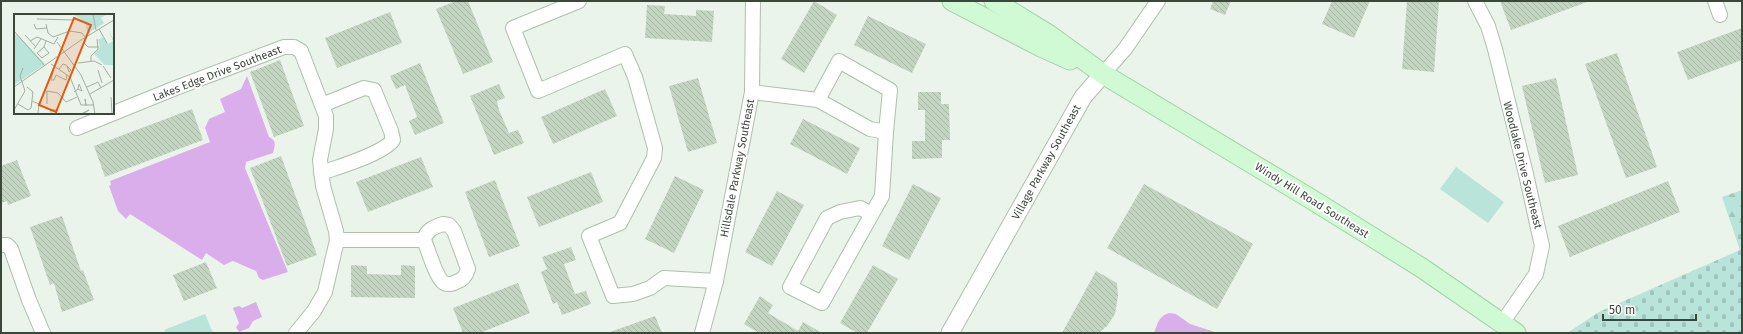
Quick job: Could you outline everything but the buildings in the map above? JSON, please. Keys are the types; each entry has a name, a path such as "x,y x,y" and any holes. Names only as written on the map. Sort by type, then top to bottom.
{"main road":[{"name":"Windy Hill Road Southeast","path":"952,1 1041,47 1103,74"},
{"name":"Windy Hill Road Southeast","path":"994,1 1048,34 1103,74 1422,268 1509,328"}],"street":[{"path":"578,1 513,28 538,91 625,54 635,77 655,148 654,158 620,223 589,236 613,296 633,294 644,290 664,278 716,281"},
{"name":"Hillsdale Parkway Southeast","path":"702,333 716,281 752,92 753,1"},
{"name":"Village Parkway Southeast","path":"950,333 1083,97 1125,49 1158,1"},
{"name":"Woodlake Drive Southeast","path":"1475,1 1488,26 1495,49 1542,246 1539,262 1531,282 1509,328"},
{"path":"1715,1 1720,15"},
{"name":"Lakes Edge Drive Southeast","path":"114,113 173,89 289,46 301,51 322,105 327,123 320,160 321,173 337,240 325,292 314,311 296,333"},
{"path":"818,100 839,61 890,90 882,196 872,214 822,303 790,287 827,218 840,212 860,208 872,214"},
{"path":"321,173 374,153 389,146 392,140 391,131 374,90 364,88 322,105"},
{"path":"752,92 818,100 870,129 886,132"},
{"name":"Lakes Edge Drive Southeast","path":"77,128 111,114"},
{"path":"337,240 424,240"},
{"path":"1,245 7,245 11,249 28,300 43,333"}],"green space":[{"path":"1456,167 1504,202 1488,223 1440,189"},
{"path":"1742,190 1742,249 1740,250 1722,197"},
{"path":"1742,210 1742,333 1567,333 1599,312 1740,250 1736,237"},
{"path":"205,314 213,333 166,333 164,330"}],"shaded area":[{"path":"247,76 269,137 273,140 275,145 273,153 246,162 245,168 288,272 263,280 259,278 256,271 233,261 224,265 206,253 202,260 130,214 126,219 118,211 109,186 111,185 110,181 210,142 205,128 209,119 225,112 220,99 241,89"},
{"path":"256,302 262,317 253,321 249,328 239,332 236,327 239,323 233,308 239,306 242,308"},
{"path":"1169,313 1176,314 1190,324 1218,333 1154,333 1160,318"}]}
